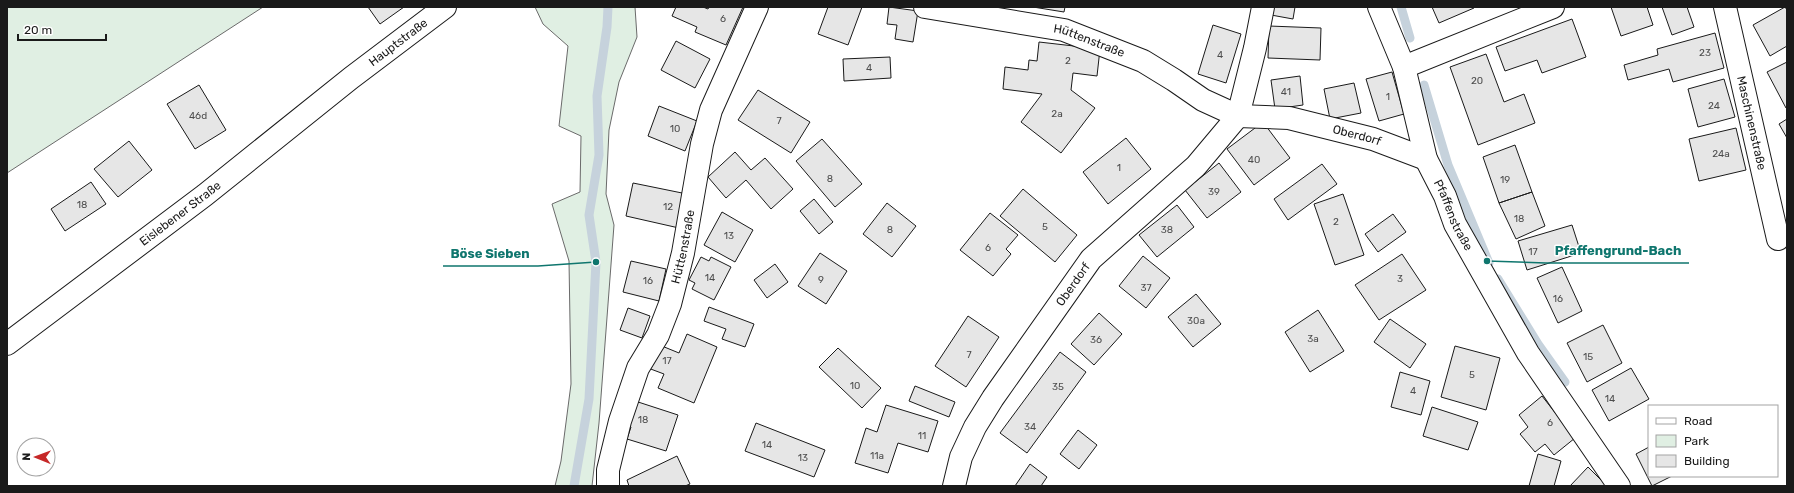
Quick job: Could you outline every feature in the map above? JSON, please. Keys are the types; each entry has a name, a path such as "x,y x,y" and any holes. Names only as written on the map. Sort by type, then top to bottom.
{"street":[{"name":"Hauptstraße","path":"351,78 444,7"},
{"name":"Hüttenstraße","path":"608,486 608,470 620,421 638,368 658,335 670,304 683,253 702,144 711,110 757,7"},
{"name":"Hüttenstraße","path":"926,7 1064,30 1142,62 1174,80 1203,100 1238,116"},
{"name":"Oberdorf","path":"954,486 961,457 975,427 993,398 1091,259 1196,166 1238,116 1255,48 1263,7"},
{"name":"Pfaffenstraße","path":"1379,7 1404,67 1426,159 1445,196 1455,224 1528,353 1619,486"},
{"path":"1404,67 1553,7"},
{"name":"Maschinenstraße","path":"1725,7 1778,239"},
{"name":"Eislebener Straße","path":"7,344 206,195 351,78"},
{"name":"Oberdorf","path":"1238,116 1289,118 1373,139 1426,159"}],"green space":[{"path":"7,7 263,7 7,173"},
{"path":"535,7 635,7 637,37 619,82 609,130 606,194 614,225 599,423 592,486 555,486 561,461 571,384 569,261 552,204 580,192 581,136 559,126 568,46 543,24"}],"building":[{"path":"368,7 404,7 380,24"},
{"path":"676,7 703,7 708,9 709,7 743,7 726,45 695,32 697,27 672,16"},
{"path":"828,7 862,7 848,45 818,34"},
{"path":"889,7 918,11 913,42 895,39 897,25 887,24"},
{"path":"1033,7 1065,7 1064,12"},
{"path":"1272,7 1295,7 1293,19 1271,15"},
{"path":"1432,7 1474,7 1474,8 1439,23"},
{"path":"1611,7 1647,7 1653,25 1621,36"},
{"path":"1662,7 1687,7 1694,27 1672,35"},
{"path":"1785,7 1787,10 1787,46 1770,56 1753,25"},
{"path":"1572,19 1586,57 1542,73 1537,60 1505,71 1496,47"},
{"path":"1213,25 1241,34 1226,83 1198,74"},
{"path":"1269,26 1321,28 1320,60 1268,58"},
{"path":"1715,33 1724,68 1673,82 1669,69 1628,80 1624,65 1658,55 1657,49"},
{"path":"676,41 710,59 695,88 661,70"},
{"path":"1039,42 1100,49 1097,76 1073,73 1071,90 1095,108 1061,153 1021,122 1042,94 1003,89 1005,67 1028,70 1029,60 1037,61"},
{"path":"1486,54 1504,102 1524,94 1535,123 1478,145 1450,67"},
{"path":"890,57 891,78 844,81 843,59"},
{"path":"1787,62 1787,108 1786,108 1767,72"},
{"path":"1392,72 1404,114 1379,121 1366,79"},
{"path":"1300,76 1303,105 1275,109 1271,80"},
{"path":"1724,79 1735,117 1698,127 1688,89"},
{"path":"1354,83 1361,113 1330,119 1324,89"},
{"path":"199,85 226,130 195,149 167,104"},
{"path":"758,90 810,122 791,153 738,120"},
{"path":"659,106 697,121 685,151 648,136"},
{"path":"1787,119 1787,138 1779,124"},
{"path":"1263,122 1290,158 1254,185 1227,149"},
{"path":"1736,128 1746,170 1699,181 1689,139"},
{"path":"1126,138 1151,169 1108,204 1083,172"},
{"path":"822,139 862,184 835,207 796,161"},
{"path":"129,141 152,170 118,197 94,169"},
{"path":"1515,145 1532,192 1499,203 1483,157"},
{"path":"735,152 751,170 765,158 793,189 771,209 746,180 726,198 708,177"},
{"path":"1219,163 1241,192 1207,218 1185,190"},
{"path":"1322,164 1337,184 1288,220 1274,199"},
{"path":"91,182 106,204 65,231 51,209"},
{"path":"633,183 687,194 679,228 626,216"},
{"path":"1023,189 1077,235 1055,262 1000,216"},
{"path":"1532,192 1545,226 1516,239 1499,203"},
{"path":"1343,194 1364,255 1335,265 1314,204"},
{"path":"814,199 833,222 819,234 800,211"},
{"path":"887,203 916,226 892,257 863,234"},
{"path":"1177,205 1194,227 1157,257 1139,235"},
{"path":"722,212 753,230 735,262 704,245"},
{"path":"990,213 1018,235 1006,249 1011,254 993,276 960,250"},
{"path":"1393,214 1406,232 1378,252 1365,234"},
{"path":"1572,225 1581,253 1527,270 1518,241"},
{"path":"820,253 847,271 826,304 798,286"},
{"path":"1402,254 1426,290 1379,320 1355,285"},
{"path":"1143,256 1170,278 1146,308 1119,286"},
{"path":"701,257 709,261 711,257 731,267 714,300 692,289 695,283 689,280"},
{"path":"631,261 666,269 659,301 623,292"},
{"path":"775,264 788,282 767,298 754,280"},
{"path":"1562,267 1582,311 1558,323 1537,278"},
{"path":"1196,294 1221,324 1193,347 1168,317"},
{"path":"709,307 754,324 745,347 722,339 726,329 704,321"},
{"path":"628,308 650,316 642,338 620,330"},
{"path":"1318,310 1344,351 1310,372 1285,332"},
{"path":"1099,313 1122,334 1094,365 1071,344"},
{"path":"968,316 999,337 966,387 935,366"},
{"path":"1390,319 1426,344 1410,368 1374,342"},
{"path":"1603,325 1622,363 1587,382 1567,343"},
{"path":"687,334 717,347 694,403 658,388 664,374 648,368 657,344 679,353"},
{"path":"1455,346 1500,358 1486,410 1441,397"},
{"path":"838,348 881,388 862,408 819,367"},
{"path":"1060,352 1086,372 1027,453 1000,433"},
{"path":"1631,368 1649,399 1609,421 1592,390"},
{"path":"1400,372 1430,381 1421,415 1391,407"},
{"path":"915,386 955,402 949,417 909,401"},
{"path":"1542,396 1575,438 1554,455 1545,444 1535,452 1520,434 1528,427 1519,415"},
{"path":"632,400 678,415 666,451 627,439 631,427 624,424"},
{"path":"886,405 938,421 928,452 898,443 888,473 855,463 866,428 877,432"},
{"path":"1432,407 1478,422 1468,450 1423,436"},
{"path":"756,423 825,450 814,477 745,451"},
{"path":"1078,430 1097,445 1079,469 1060,454"},
{"path":"1648,448 1648,477 1670,477 1652,486 1636,454"},
{"path":"1538,454 1561,461 1554,486 1529,486"},
{"path":"677,456 690,484 685,486 629,486 627,480"},
{"path":"1030,464 1047,477 1041,486 1015,486"},
{"path":"1588,467 1607,486 1570,486"}],"waterway":[{"path":"574,486 589,399 596,262 589,215 599,155 597,96 607,27 608,7"},
{"path":"1401,7 1410,38"},
{"path":"1424,85 1448,165 1489,263"},
{"path":"1498,279 1538,344 1565,382"}],"place":[{"name":"Pfaffengrund-Bach","path":"1487,261"},
{"name":"Böse Sieben","path":"596,262"}]}
